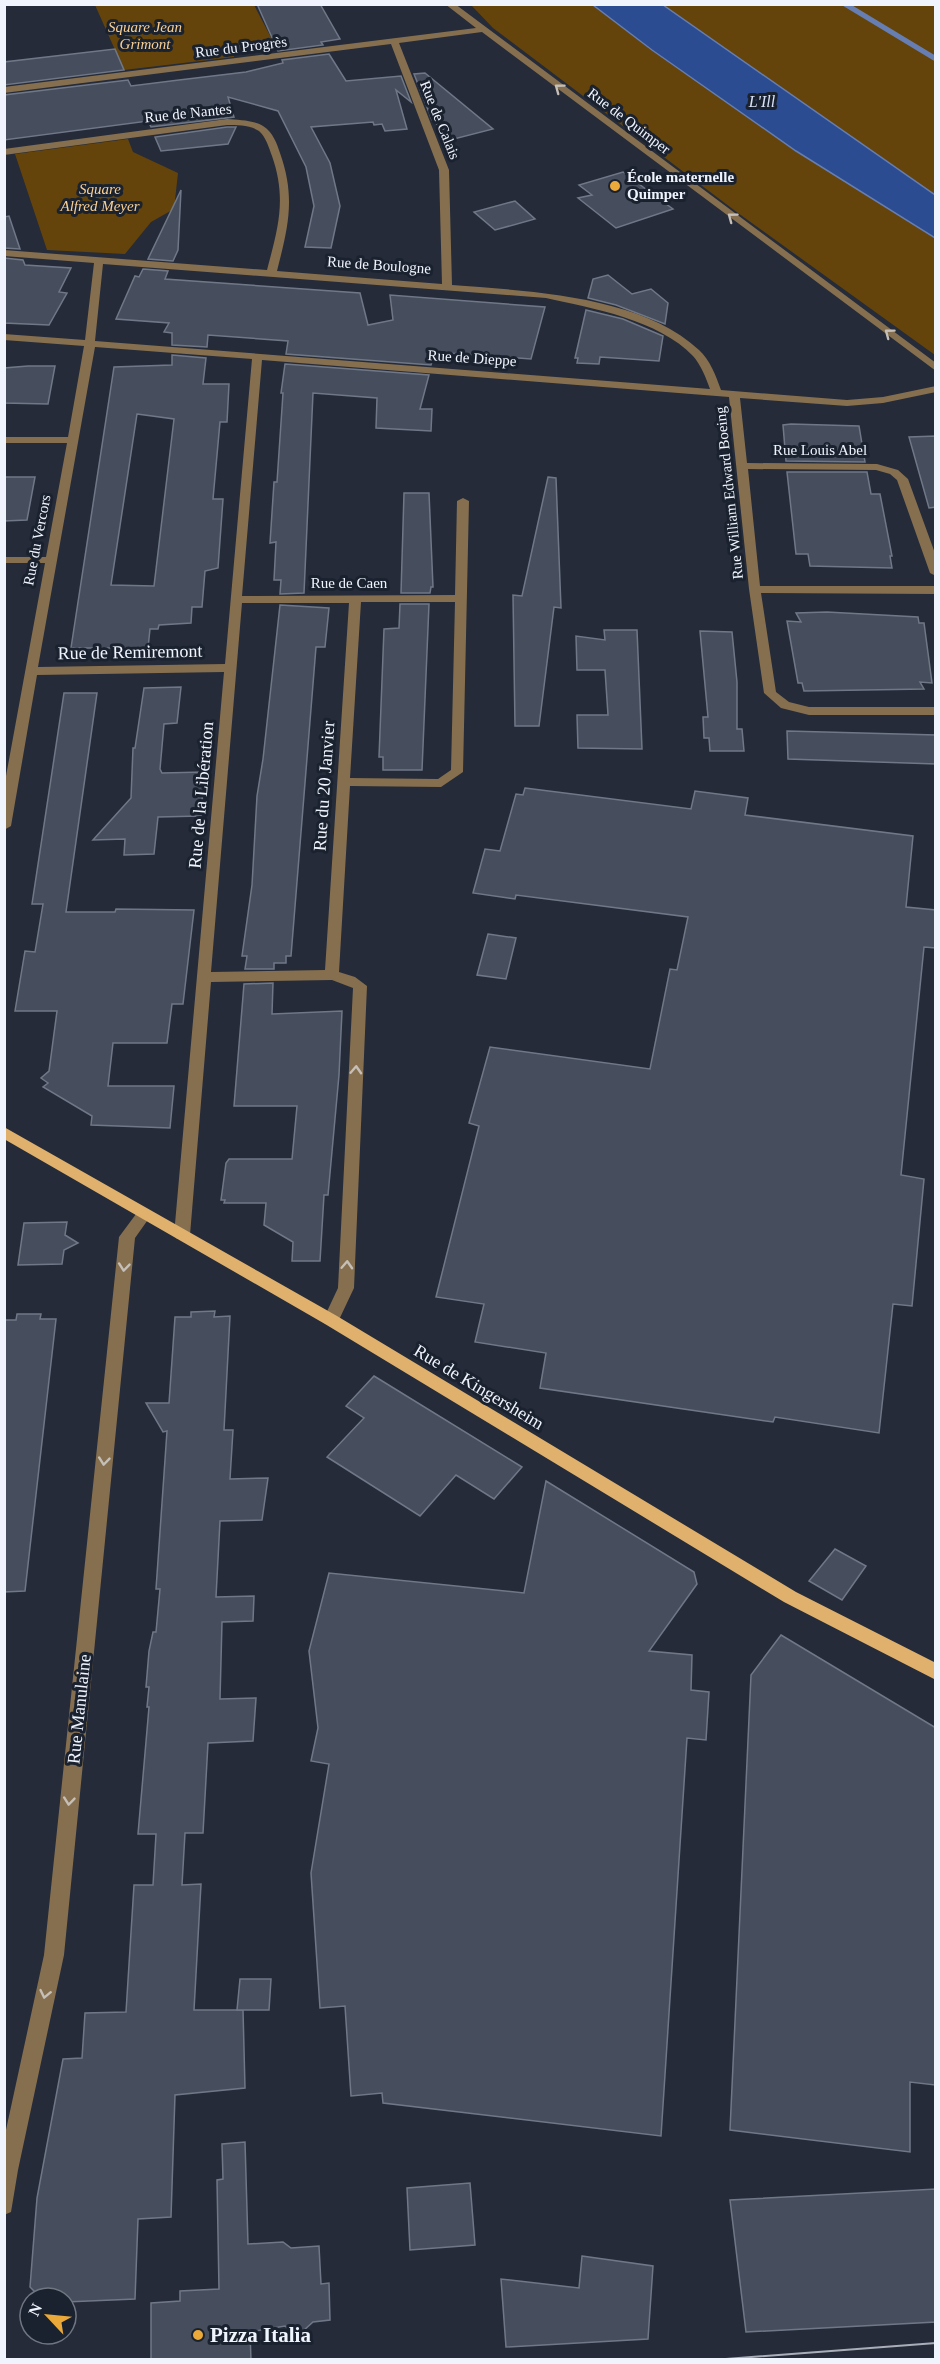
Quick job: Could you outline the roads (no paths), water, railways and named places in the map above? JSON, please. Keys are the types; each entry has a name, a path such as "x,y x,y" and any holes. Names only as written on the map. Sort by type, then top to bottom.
{"main road":[{"name":"Rue de Kingersheim","path":"4,1131 144,1214 331,1320 790,1597 936,1672"}],"street":[{"name":"Rue de Quimper","path":"449,4 936,368"},
{"name":"Rue du Progrès","path":"4,90 481,30"},
{"name":"Rue de Calais","path":"394,40 444,170 447,286"},
{"name":"Rue de Nantes","path":"4,152 227,122 255,126 266,133 284,183 286,205 272,272"},
{"name":"Rue de Boulogne","path":"4,253 546,295 631,318 665,333 695,352 712,378 716,391"},
{"name":"Rue du Vercors","path":"4,826 90,344 99,259"},
{"name":"Rue de Dieppe","path":"4,337 860,403 936,389"},
{"name":"Rue de la Libération","path":"182,1235 257,357"},
{"name":"Rue William Edward Boeing","path":"734,393 755,589 936,590"},
{"path":"4,440 73,440"},
{"name":"Rue Louis Abel","path":"742,466 877,467 894,472 902,479 936,573"},
{"path":"344,782 441,783 457,772 464,501"},
{"path":"4,560 50,560"},
{"path":"755,589 770,693 785,705 809,711 936,711"},
{"name":"Rue de Caen","path":"236,600 461,598"},
{"name":"Rue du 20 Janvier","path":"332,975 355,599"},
{"name":"Rue de Remiremont","path":"30,671 230,668"},
{"path":"204,977 332,975 350,980 360,986 346,1288 331,1320"},
{"name":"Rue Manulaine","path":"4,2205 8,2170 54,1955 127,1237 144,1214"}],"water":[{"name":"L'Ill","path":"593,5 663,5 935,195 935,238 796,151 652,50"}],"waterway":[{"path":"845,4 936,59"}],"tram line":[{"path":"713,2360 936,2343"}],"place":[{"name":"École maternelle Quimper","path":"615,186"},
{"name":"Pizza Italia","path":"198,2335"}],"park label":[{"name":"Square Jean Grimont","path":"145,36"},
{"name":"Square Alfred Meyer","path":"100,198"}]}
